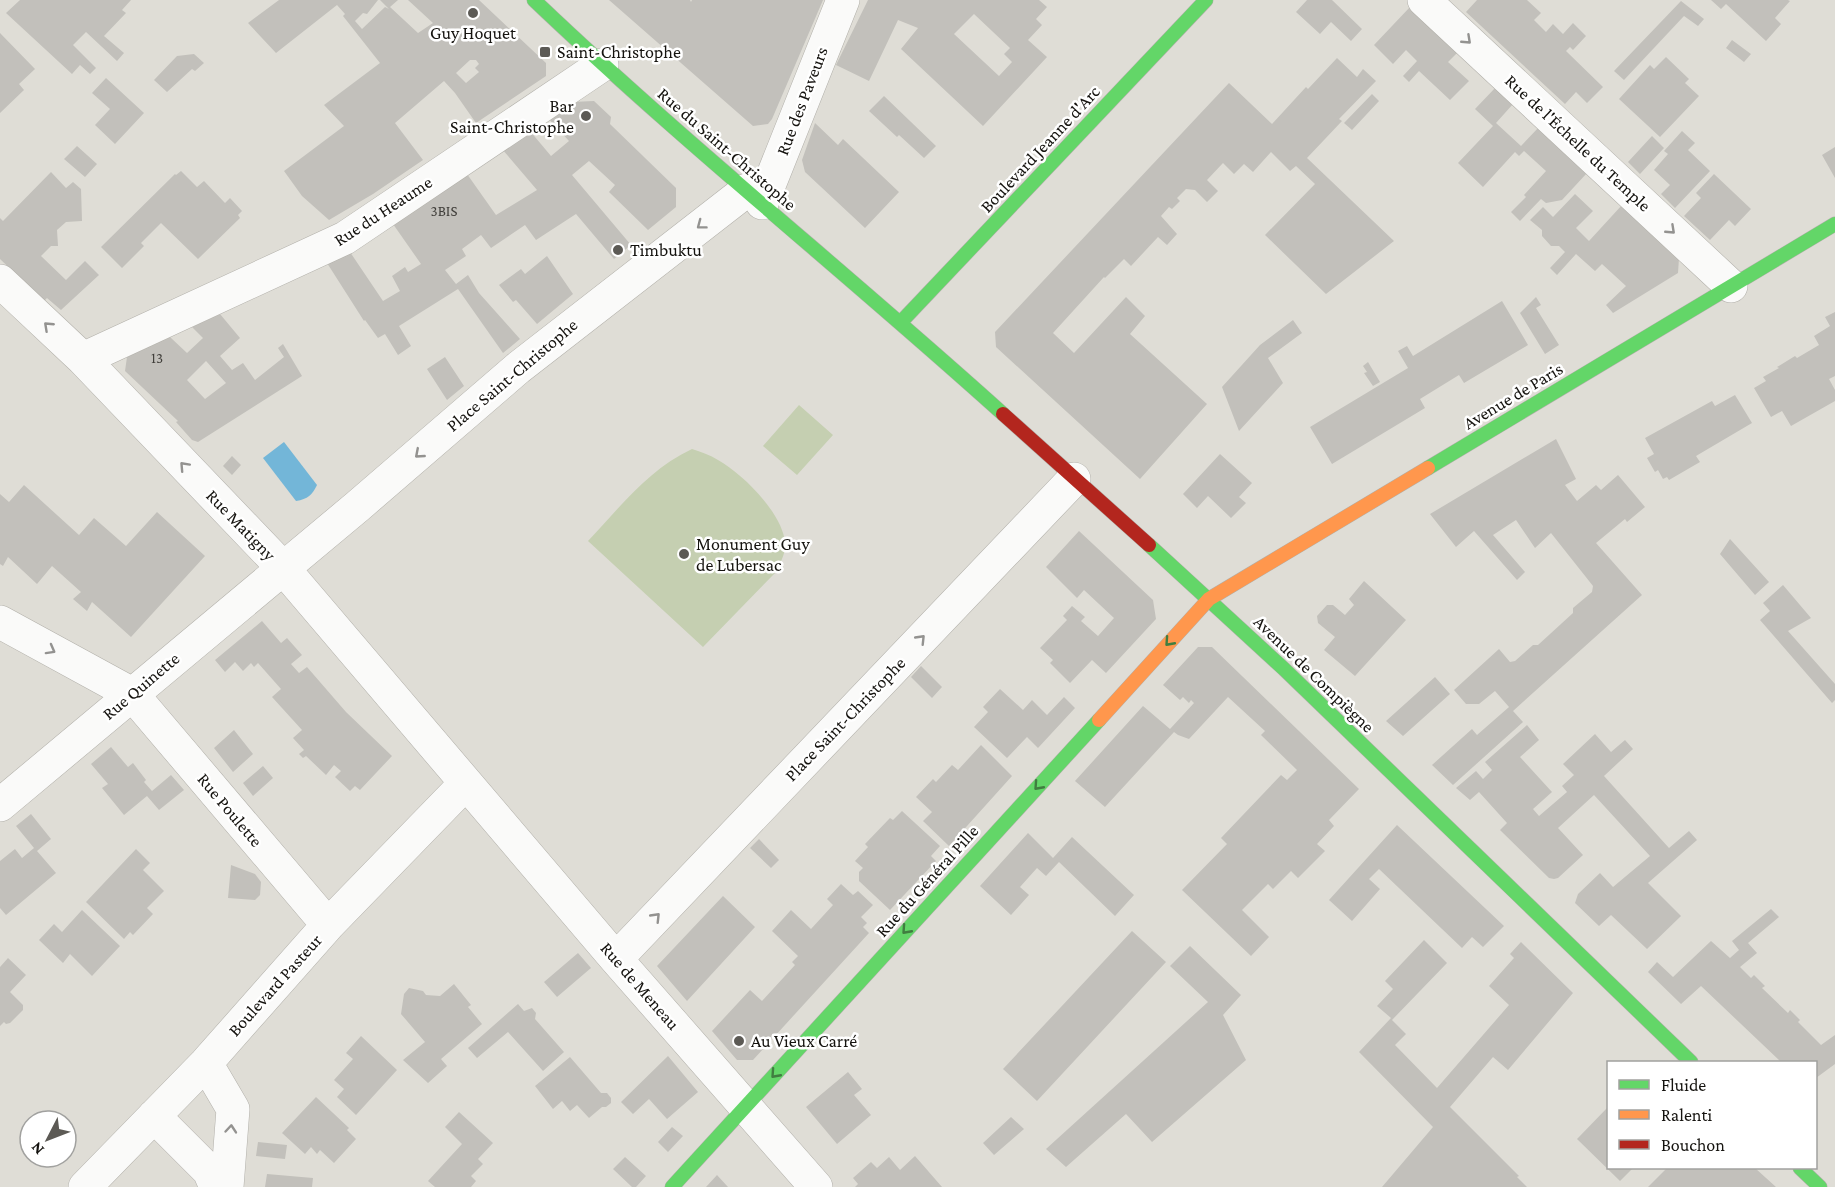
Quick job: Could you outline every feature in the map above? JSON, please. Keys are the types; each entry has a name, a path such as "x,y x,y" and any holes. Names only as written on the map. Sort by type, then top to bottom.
{"street":[{"name":"Rue du Saint-Christophe","path":"534,0 602,65 901,322"},
{"name":"Rue des Paveurs","path":"755,196 843,0"},
{"name":"Boulevard Jeanne d'Arc","path":"901,322 1206,0"},
{"name":"Rue de l'Échelle du Temple","path":"1424,0 1731,286"},
{"name":"Rue du Heaume","path":"83,359 345,238 602,65"},
{"name":"Place Saint-Christophe","path":"283,568 518,368 755,196"},
{"name":"Avenue de Paris","path":"1209,599 1835,224"},
{"name":"Rue Matigny","path":"0,281 83,359 283,568 466,783"},
{"name":"Avenue de Compiègne","path":"901,322 1209,599 1690,1061"},
{"name":"Place Saint-Christophe","path":"616,959 1074,479"},
{"name":"Rue Quinette","path":"0,805 283,568"},
{"name":"Rue du Général Pille","path":"672,1187 1209,599"},
{"path":"0,622 132,694"},
{"name":"Rue Poulette","path":"132,694 328,925"},
{"name":"Rue de Meneau","path":"466,783 616,959 816,1187"},
{"name":"Boulevard Pasteur","path":"85,1187 206,1063 328,925 466,783"},
{"path":"206,1063 233,1109 226,1187"},
{"path":"154,1116 209,1171 216,1187"},
{"path":"1802,1169 1820,1187"}],"green space":[{"path":"799,405 833,435 797,475 763,446"},
{"path":"692,449 709,455 728,466 760,495 777,519 785,542 784,554 775,573 703,647 588,541 649,478 662,467"}],"water":[{"path":"284,442 317,485 307,498 296,501 263,458"}],"building":[{"path":"20,0 131,0 122,10 126,13 104,36 124,53 117,61 86,32 73,45 96,68 90,74 80,65 72,74 6,13"},
{"path":"279,0 378,0 367,14 363,13 355,21 362,29 385,7 389,9 380,0 398,0 390,7 418,33 433,23 408,0 479,0 546,63 546,76 476,123 444,81 395,123 423,160 329,220 302,196 284,171 344,126 324,105 380,63 337,5 276,53 248,23","holes":["470,60 476,60 479,64 475,68 479,72 466,83 456,73"]},
{"path":"609,0 690,0 691,2 692,0 823,0 772,119 768,124 753,126"},
{"path":"868,0 1039,0 1047,7 1036,19 1042,25 1028,40 1047,57 983,126 901,49 918,28 898,20 869,81 836,65","holes":["974,14 1010,48 1004,54 1012,62 999,76 954,34"]},
{"path":"1307,0 1332,0 1362,29 1351,41 1331,22 1320,34 1296,12"},
{"path":"1477,0 1527,0 1541,13 1534,20 1546,32 1553,24 1563,34 1573,23 1586,36 1573,50 1570,47 1566,51 1603,87 1587,103 1576,92 1565,104 1466,12"},
{"path":"1711,0 1790,1 1775,18 1781,24 1766,41 1726,4 1721,9"},
{"path":"1681,1 1704,19 1698,26 1684,16 1624,80 1614,71"},
{"path":"1410,7 1458,52 1448,62 1469,81 1450,100 1419,71 1409,82 1403,76 1417,61 1406,50 1393,64 1374,45"},
{"path":"0,33 35,69 19,84 24,90 0,113"},
{"path":"1732,40 1751,54 1744,62 1726,48"},
{"path":"194,54 204,63 195,71 192,69 167,92 154,80 177,56"},
{"path":"1666,57 1689,79 1685,83 1699,96 1660,137 1619,99 1650,65 1654,69"},
{"path":"1337,58 1357,77 1363,69 1376,81 1339,119 1342,121 1307,158 1394,241 1326,294 1265,235 1315,184 1296,166 1290,171 1271,152 1253,172 1244,164 1234,174 1223,163 1207,180 1218,191 1207,202 1195,190 1186,189 1177,198 1180,201 1172,209 1169,207 1161,216 1177,234 1167,245 1158,237 1131,266 1124,259 1104,277 1053,333 1074,353 1126,297 1145,316 1130,334 1207,404 1140,479 996,347 995,332 1229,83 1272,124"},
{"path":"106,78 144,113 115,144 95,125 110,109 92,93"},
{"path":"1496,87 1513,104 1496,123 1521,146 1539,127 1587,173 1562,200 1546,203 1541,199 1520,221 1511,212 1546,171 1524,151 1519,156 1515,152 1483,187 1458,163 1493,126 1475,109"},
{"path":"1372,94 1379,101 1352,130 1344,123"},
{"path":"884,96 936,146 924,158 869,111"},
{"path":"594,101 611,117 610,124 676,188 676,207 648,230 609,192 615,185 589,161 572,175 631,245 614,259 576,214 536,240 525,225 491,248 481,235 462,249 466,256 445,270 456,284 468,275 479,293 520,339 503,353 458,289 399,326 411,346 398,355 385,334 378,338 364,321 327,263 350,252 383,301 400,291 392,276 405,267 408,272 421,264 393,224 467,174 496,215 537,190 502,149 530,131 551,156 569,141 548,118 572,102"},
{"path":"815,123 838,145 843,139 899,192 865,228 805,172 802,160"},
{"path":"1682,131 1695,143 1688,150 1710,171 1675,208 1661,194 1670,185 1654,170 1668,154 1664,151"},
{"path":"1652,136 1664,148 1640,174 1628,162"},
{"path":"77,146 97,164 85,177 64,159"},
{"path":"1835,147 1835,178 1822,155"},
{"path":"181,171 197,187 204,181 225,203 230,198 242,211 238,215 240,218 198,259 161,223 141,243 144,246 122,268 101,247 175,174"},
{"path":"51,172 66,188 73,182 81,189 82,221 66,222 57,230 58,246 51,246 41,256 66,280 85,261 99,275 61,310 47,298 44,301 0,259 0,218 3,221"},
{"path":"1714,174 1751,209 1735,226 1729,220 1710,240 1684,216 1701,198 1696,193"},
{"path":"1575,194 1593,211 1576,228 1589,241 1622,205 1679,258 1678,273 1613,313 1606,305 1626,286 1602,264 1595,271 1576,254 1557,275 1550,268 1565,252 1559,246 1551,246 1542,236 1542,230 1530,220 1543,207 1553,217"},
{"path":"547,256 573,294 537,324 516,300 513,302 499,285 521,269 525,274"},
{"path":"1536,297 1541,305 1536,308 1559,345 1545,354 1520,313"},
{"path":"1502,301 1528,345 1464,383 1459,375 1420,399 1425,408 1332,464 1310,427 1408,368 1398,351 1407,346 1413,356"},
{"path":"1835,312 1835,376 1829,379 1835,390 1835,401 1791,426 1782,411 1771,417 1754,388 1766,381 1763,377 1779,368 1777,367 1819,345 1814,336 1830,326 1825,317"},
{"path":"220,314 240,338 220,356 232,370 243,363 255,380 284,357 278,348 283,344 302,376 198,442 192,440 176,422 178,421 125,371 127,357 170,337 187,353 203,338 192,327","holes":["206,361 226,383 205,399 187,380"]},
{"path":"1293,320 1302,333 1268,358 1283,383 1239,431 1222,387 1260,345"},
{"path":"445,357 464,386 447,400 427,369"},
{"path":"1368,362 1380,382 1373,386 1364,373 1367,372 1363,366"},
{"path":"1735,395 1752,423 1696,456 1700,462 1669,480 1667,477 1663,479 1658,470 1655,472 1647,458 1654,454 1645,438 1712,401 1715,406"},
{"path":"1556,439 1576,479 1565,485 1577,501 1596,485 1601,490 1618,475 1645,507 1627,522 1625,519 1596,543 1642,595 1513,711 1523,722 1453,785 1432,765 1472,729 1477,735 1509,707 1495,691 1479,704 1466,704 1454,690 1499,649 1510,662 1515,661 1533,645 1538,645 1573,613 1573,608 1592,592 1593,586 1551,533 1535,548 1516,520 1493,535 1525,572 1517,580 1474,531 1456,547 1430,514"},
{"path":"1220,454 1252,483 1239,497 1246,503 1231,518 1208,496 1197,508 1183,494"},
{"path":"232,456 241,465 232,475 223,466"},
{"path":"24,485 79,535 94,518 126,546 157,512 205,556 131,637 92,602 87,611 73,599 81,592 52,566 37,584 8,557 3,566 0,564 0,494 9,502"},
{"path":"1079,531 1153,600 1156,619 1106,673 1092,660 1070,683 1050,663 1053,660 1040,648 1067,620 1063,616 1072,606 1085,617 1081,621 1098,636 1114,618 1084,590 1077,598 1046,567"},
{"path":"1730,539 1769,582 1755,595 1720,554"},
{"path":"1364,581 1406,620 1355,676 1324,650 1335,637 1318,623 1317,616 1327,605 1333,605 1345,615 1354,605 1349,599"},
{"path":"1783,585 1811,618 1788,631 1835,684 1835,700 1832,703 1760,620 1770,611 1763,603"},
{"path":"262,621 281,643 287,638 302,655 291,664 299,673 307,667 346,712 392,756 360,790 355,786 350,791 335,777 341,771 334,765 326,775 306,756 303,758 299,754 304,750 293,738 302,730 272,697 281,689 258,663 254,667 251,663 243,671 235,662 225,672 215,660"},
{"path":"1198,647 1212,647 1359,789 1329,820 1334,826 1317,844 1325,851 1298,878 1291,871 1273,889 1268,884 1242,910 1269,937 1251,956 1182,890 1227,844 1221,838 1281,775 1287,780 1297,770 1261,735 1265,731 1228,697 1189,739 1174,732 1105,807 1075,781 1143,706 1170,729 1194,703 1191,700 1189,703 1183,697 1180,700 1163,685"},
{"path":"921,666 942,687 932,698 911,677"},
{"path":"1435,677 1450,694 1403,736 1386,721"},
{"path":"1000,689 1023,710 1032,700 1047,715 1064,697 1075,708 1038,748 1027,737 1007,758 974,727 988,712 983,707"},
{"path":"1527,725 1539,740 1520,757 1552,792 1533,809 1539,816 1567,792 1562,786 1574,775 1563,764 1595,734 1611,752 1625,740 1633,749 1604,776 1669,848 1689,831 1697,840 1648,883 1681,916 1647,949 1611,915 1599,926 1575,903 1578,894 1600,873 1613,887 1650,856 1594,795 1558,828 1583,855 1554,879 1549,878 1500,830 1507,823 1479,792 1470,800 1456,788 1476,771 1483,779 1492,770 1485,762"},
{"path":"234,730 253,754 233,772 214,748"},
{"path":"981,745 1012,776 949,846 923,821 932,812 916,797 933,779 936,782 952,765 958,770"},
{"path":"111,747 128,767 133,763 152,791 171,775 184,790 159,810 147,796 124,815 102,788 108,784 91,764"},
{"path":"263,766 273,778 253,796 243,783"},
{"path":"902,811 940,846 931,856 936,861 890,910 859,881 859,872 863,868 855,861 868,847 865,844 890,818 893,820"},
{"path":"31,814 51,839 37,851 56,873 6,915 0,908 0,861 15,849 22,858 34,848 16,826"},
{"path":"1397,825 1504,926 1483,947 1472,937 1462,948 1379,869 1369,879 1380,889 1352,921 1329,900"},
{"path":"1028,833 1053,858 1072,837 1134,895 1115,916 1059,862 1046,876 1037,868 1020,887 1029,895 1011,915 980,886"},
{"path":"759,839 779,860 771,868 750,848"},
{"path":"136,849 150,863 143,870 164,891 147,908 153,914 133,935 130,932 124,939 86,902"},
{"path":"231,865 255,874 261,882 260,895 255,900 228,898"},
{"path":"841,884 853,895 858,891 873,905 861,917 867,923 863,927 869,933 753,1060 737,1060 712,1031 750,990 762,1001 795,965 792,962 798,956 772,931 791,910 811,929 833,905 827,899"},
{"path":"723,896 755,927 687,1001 657,966"},
{"path":"1771,909 1779,917 1748,943 1757,953 1740,967 1751,978 1754,975 1765,986 1762,988 1788,1013 1790,1010 1800,1020 1798,1022 1821,1045 1835,1035 1835,1064 1817,1077 1817,1061 1780,1061 1701,986 1681,1004 1648,972 1657,962 1673,977 1711,941 1730,958 1739,950 1732,941"},
{"path":"82,910 120,946 92,976 70,954 63,963 39,940 54,924 62,932"},
{"path":"1132,931 1166,962 1037,1101 1003,1069"},
{"path":"1424,940 1447,963 1392,1020 1406,1034 1395,1045 1437,1088 1509,1005 1489,986 1514,958 1510,954 1521,942 1573,993 1508,1070 1493,1057 1450,1107 1519,1176 1517,1177 1527,1187 1382,1187 1433,1127 1359,1052 1391,1018 1377,1006 1393,989 1385,981"},
{"path":"1190,946 1241,995 1223,1015 1246,1060 1152,1142 1126,1114 1066,1167 1046,1149 1208,1002 1170,966"},
{"path":"578,953 591,968 557,997 544,982"},
{"path":"8,958 26,975 10,992 23,1005 23,1010 10,1023 4,1022 0,1026 0,967"},
{"path":"454,984 471,1005 468,1007 482,1024 441,1059 447,1066 428,1083 403,1060 425,1042 401,1014 404,994 409,988 423,991 426,995 440,996"},
{"path":"518,1004 524,1011 532,1008 536,1013 535,1019 564,1052 543,1071 508,1032 477,1058 468,1048"},
{"path":"361,1036 397,1070 356,1115 337,1097 344,1089 334,1080 353,1059 346,1053"},
{"path":"668,1056 698,1092 667,1119 649,1099 633,1114 621,1102"},
{"path":"570,1057 601,1093 607,1093 611,1098 611,1103 589,1118 577,1105 570,1111 562,1101 553,1109 535,1086"},
{"path":"848,1072 862,1089 854,1095 871,1115 837,1144 806,1107"},
{"path":"316,1097 349,1128 347,1130 356,1139 334,1163 320,1150 317,1154 311,1147 305,1154 282,1133"},
{"path":"1607,1108 1607,1168 1577,1139"},
{"path":"459,1112 493,1143 478,1159 483,1164 471,1176 476,1181 471,1187 435,1187 428,1181 462,1144 445,1127"},
{"path":"1011,1117 1024,1129 994,1155 983,1143"},
{"path":"672,1127 683,1136 668,1152 658,1142"},
{"path":"258,1142 287,1145 285,1159 256,1156"},
{"path":"915,1156 942,1187 855,1187 858,1184 853,1178 871,1162 877,1168 889,1157 900,1170"},
{"path":"625,1157 646,1176 636,1187 632,1187 613,1169"},
{"path":"1608,1169 1632,1169 1620,1181"},
{"path":"1666,1169 1756,1169 1776,1187 1648,1187"},
{"path":"267,1174 313,1178 312,1187 265,1187"},
{"path":"717,1175 728,1187 706,1187"}],"traffic: fast":[{"path":"534,0 649,106 1003,414"},
{"path":"901,322 1206,0"},
{"path":"1428,468 1835,224"},
{"path":"1149,545 1284,669 1690,1061"},
{"path":"672,1187 1099,720"},
{"path":"1801,1169 1820,1187"}],"traffic: slow":[{"path":"1099,720 1209,599 1428,468"}],"traffic: jam":[{"path":"1003,414 1149,545"}],"place":[{"name":"Guy Hoquet","path":"473,13"},
{"name":"Saint-Christophe","path":"545,52"},
{"name":"Bar Saint-Christophe","path":"586,116"},
{"name":"Timbuktu","path":"618,250"},
{"name":"Monument Guy de Lubersac","path":"684,554"},
{"name":"Au Vieux Carré","path":"739,1041"}]}
